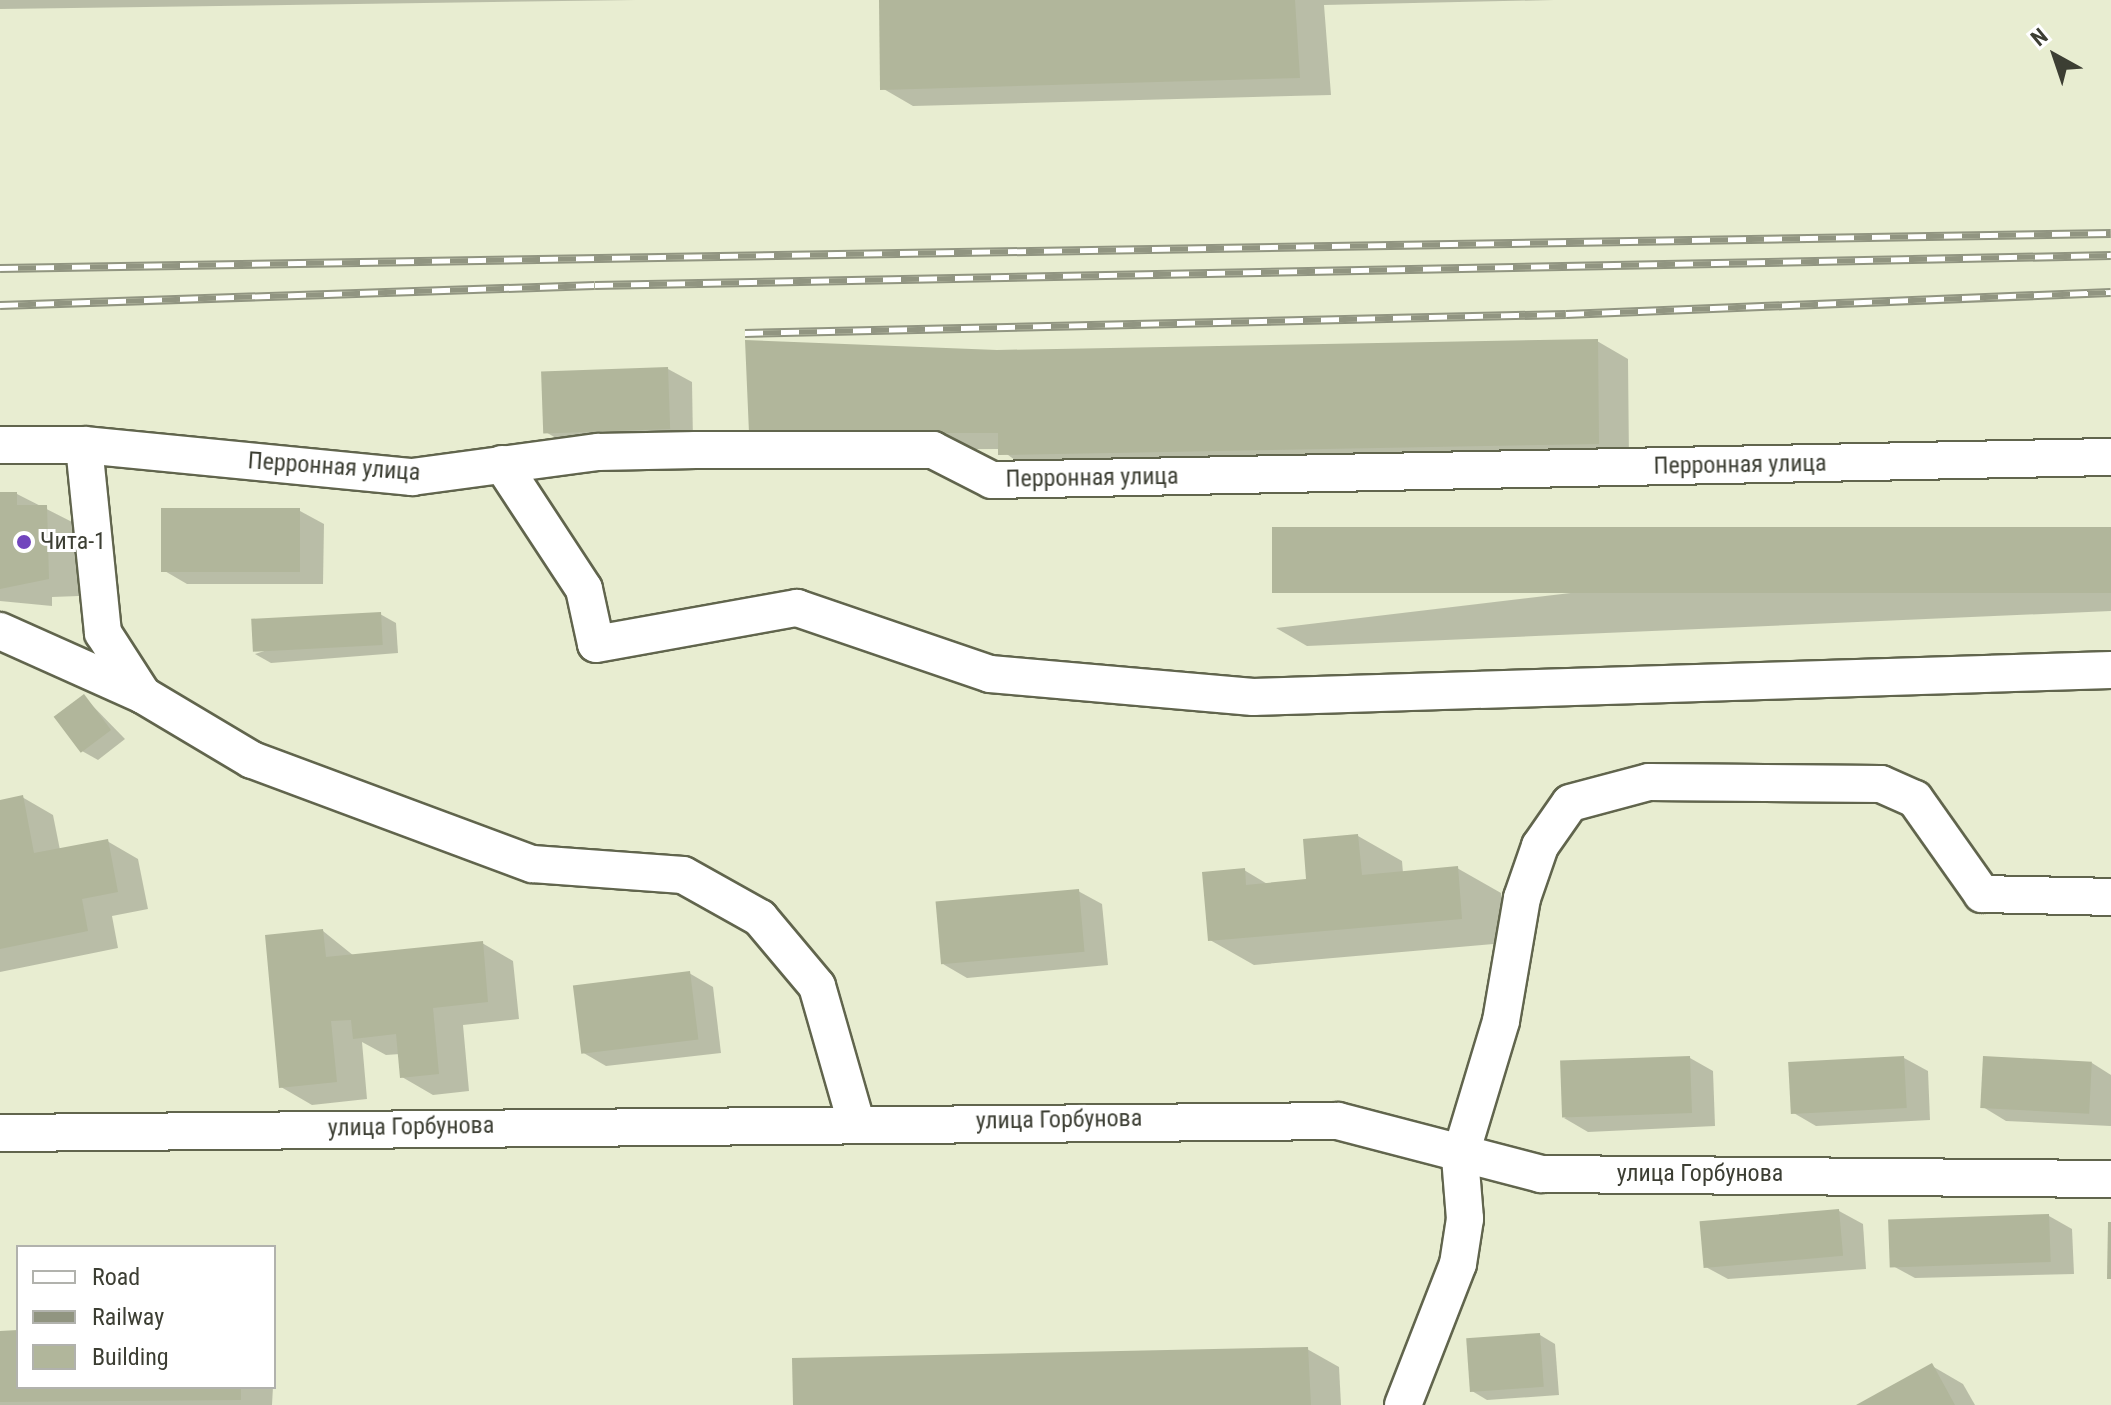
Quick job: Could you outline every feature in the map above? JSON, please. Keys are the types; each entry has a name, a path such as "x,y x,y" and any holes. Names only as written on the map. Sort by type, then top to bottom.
{"street":[{"name":"Перронная улица","path":"0,445 84,445 412,477 598,452 933,450 992,480 2111,457"},
{"path":"84,445 103,633 143,695"},
{"path":"502,464 584,589 596,644 797,608 990,674 1253,697 2111,670"},
{"path":"0,631 143,695 252,760 532,864 683,875 760,918 817,986 856,1122"},
{"path":"1403,1405 1458,1264 1465,1219 1460,1157 1501,1021 1522,898 1540,846 1570,803 1649,782 1881,784 1915,799 1982,894 2111,897"},
{"name":"улица Горбунова","path":"0,1133 856,1122 1338,1121 1460,1157 1541,1174 2111,1179"}],"building":[{"path":"879,0 1295,0 1300,78 880,90"},
{"path":"1598,339 1599,444 998,455 998,433 749,433 745,340 997,350"},
{"path":"668,367 670,429 543,433 541,371"},
{"name":"Чита-1","path":"0,492 17,492 17,505 47,505 49,579 0,589"},
{"path":"161,508 300,508 300,572 161,572"},
{"path":"1272,527 2111,527 2111,593 1272,593"},
{"path":"381,612 383,645 253,652 251,619"},
{"path":"84,694 111,730 81,753 54,717"},
{"path":"23,795 34,853 108,839 118,892 82,899 88,931 0,949 0,800"},
{"path":"1358,834 1362,875 1458,866 1462,919 1208,941 1202,872 1245,868 1246,885 1306,879 1303,839"},
{"path":"1079,889 1084,952 941,964 936,902"},
{"path":"323,929 326,957 483,941 488,1002 433,1008 439,1074 400,1078 396,1034 353,1039 351,1020 331,1021 337,1082 279,1088 265,935"},
{"path":"690,971 698,1039 581,1054 573,985"},
{"path":"1690,1056 1692,1113 1562,1118 1560,1061"},
{"path":"1904,1056 1907,1108 1791,1114 1788,1062"},
{"path":"1983,1056 2092,1062 2089,1114 1980,1108"},
{"path":"1839,1209 1843,1256 1704,1268 1700,1221"},
{"path":"2049,1214 2051,1262 1890,1268 1888,1220"},
{"path":"2108,1222 2111,1222 2111,1279 2107,1279"},
{"path":"16,1330 16,1389 241,1389 241,1400 0,1402 0,1331"},
{"path":"1540,1333 1544,1387 1470,1392 1466,1338"},
{"path":"1308,1347 1311,1405 793,1405 792,1358"},
{"path":"1932,1363 1955,1405 1856,1405"}],"railway":[{"path":"0,268 2111,233"},
{"path":"0,305 595,285 2111,255"},
{"path":"745,333 1566,314 2111,292"}],"place":[{"name":"Чита-1","path":"24,542"}]}
